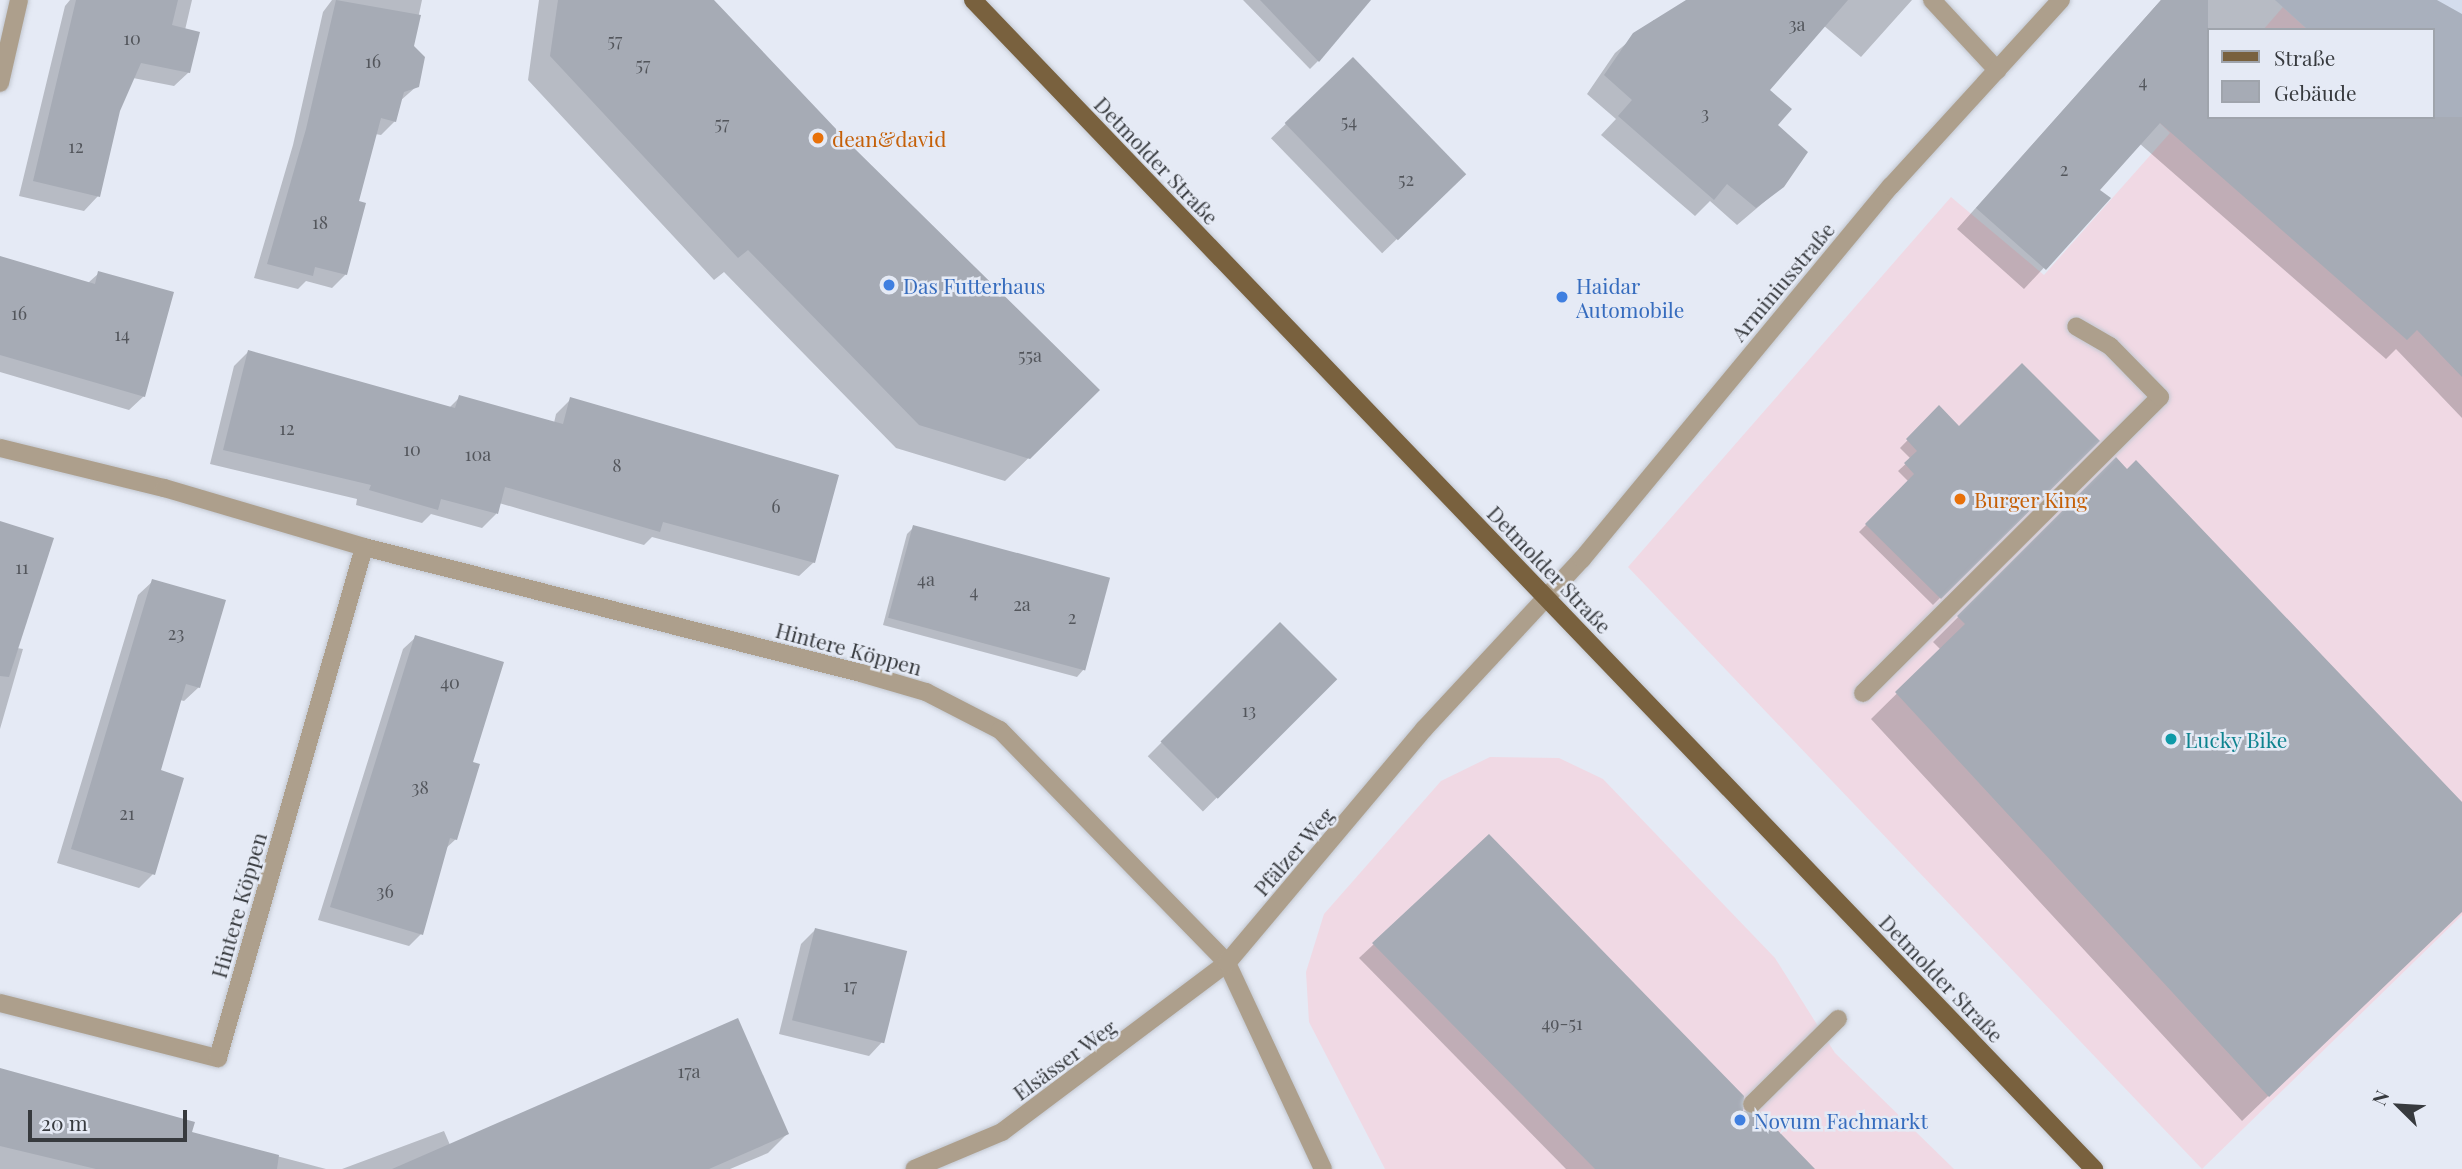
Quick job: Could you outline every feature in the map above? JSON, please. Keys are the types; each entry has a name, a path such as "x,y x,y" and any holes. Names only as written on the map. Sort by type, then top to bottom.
{"main road":[{"name":"Detmolder Straße","path":"973,0 2094,1169"}],"street":[{"path":"0,83 19,0"},
{"path":"1932,0 1997,70"},
{"name":"Arminiusstraße","path":"1546,598 1891,186 2061,0"},
{"path":"1863,693 2160,397 2110,346 2076,326"},
{"name":"Hintere Köppen","path":"0,448 164,488 364,547 926,692 1000,730 1227,962"},
{"name":"Hintere Köppen","path":"0,1003 218,1058 364,547"},
{"name":"Pfälzer Weg","path":"1227,962 1424,730 1546,598"},
{"path":"1227,962 1323,1169"},
{"name":"Elsässer Weg","path":"914,1169 1002,1132 1227,962"},
{"path":"1752,1104 1838,1019"}],"shaded area":[{"path":"2275,0 2462,0 2462,166 2433,119 2434,28 2306,28"},
{"path":"2283,7 2306,28 2265,28"},
{"path":"2206,71 2206,119 2218,119 2462,166 2462,915 2202,1169 1628,567 1951,197 2044,275 2170,133 2160,123"},
{"path":"1490,757 1559,758 1603,779 1775,958 1835,1053 1954,1169 1385,1169 1309,1022 1306,972 1324,914 1441,781"}],"building":[{"path":"76,0 178,0 172,25 200,32 190,73 141,63 120,111 100,197 33,181"},
{"path":"336,0 421,15 414,46 425,57 419,87 404,92 396,122 381,118 359,201 366,203 347,275 315,267 313,276 267,264 306,129"},
{"path":"558,0 714,0 854,148 1100,390 1030,459 919,425 748,250 738,258 550,56"},
{"path":"1260,0 1371,0 1319,62"},
{"path":"1686,0 1848,0 1770,90 1792,109 1778,125 1808,152 1784,187 1756,208 1727,184 1714,200 1618,116 1632,100 1604,75 1633,33"},
{"path":"2161,0 2208,0 2206,119 2462,117 2462,377 2417,330 2407,340 2160,123 2100,190 2111,198 2046,270 1976,208"},
{"path":"1353,57 1466,174 1398,240 1285,123"},
{"path":"0,256 95,284 98,271 174,292 145,397 0,355"},
{"path":"248,350 455,408 459,395 563,424 570,397 839,475 815,563 663,522 660,532 505,487 498,514 441,499 438,510 369,490 371,485 223,450"},
{"name":"Burger King","path":"2022,363 2100,441 1941,599 1865,524 1914,474 1904,463 1917,451 1906,439 1939,405 1959,426"},
{"name":"Lucky Bike","path":"2116,457 2127,469 2136,460 2462,802 2462,912 2269,1097 1895,692 1965,624 1957,616"},
{"path":"0,521 54,538 9,677 0,676"},
{"path":"913,525 1110,578 1085,671 888,618"},
{"path":"152,579 226,600 200,688 186,684 161,770 184,778 155,875 71,849"},
{"path":"1280,622 1337,679 1218,799 1160,742"},
{"path":"415,635 504,662 473,762 480,764 457,840 450,838 423,935 330,907"},
{"path":"1489,834 1744,1096 1743,1111 1760,1112 1815,1169 1595,1169 1372,943"},
{"path":"815,928 907,951 884,1043 792,1020"},
{"path":"738,1018 789,1134 709,1169 392,1169"},
{"path":"0,1068 195,1122 192,1132 279,1155 277,1169 96,1169 0,1146"}],"place":[{"name":"dean&david","path":"818,138"},
{"name":"Das Futterhaus","path":"889,285"},
{"name":"Haidar Automobile","path":"1562,297"},
{"name":"Burger King","path":"1960,499"},
{"name":"Lucky Bike","path":"2171,739"},
{"name":"Novum Fachmarkt","path":"1740,1120"}]}
